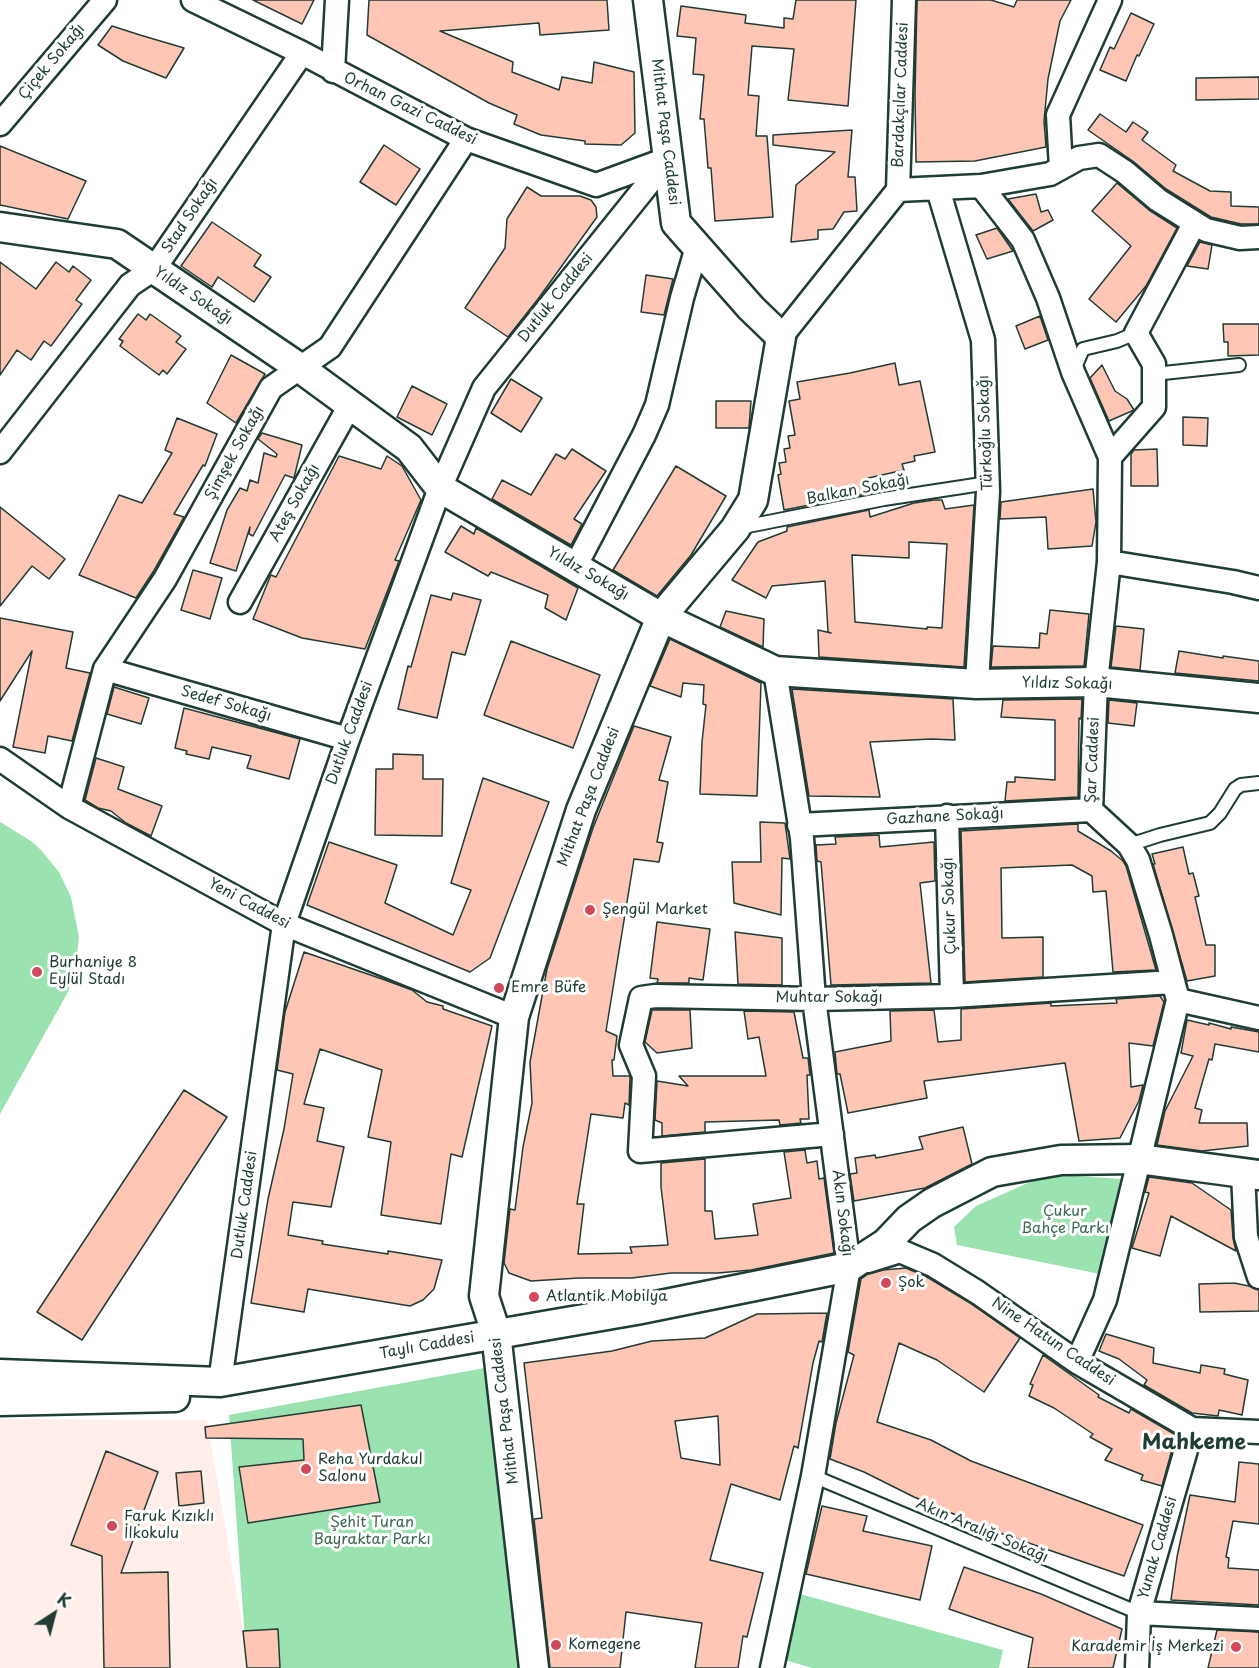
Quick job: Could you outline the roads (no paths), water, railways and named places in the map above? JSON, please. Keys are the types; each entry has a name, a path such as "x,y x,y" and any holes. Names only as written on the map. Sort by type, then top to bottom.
{"street":[{"name":"Çiçek Sokağı","path":"0,124 105,0"},
{"name":"Orhan Gazi Caddesi","path":"193,0 466,139 596,185 668,159"},
{"path":"333,71 338,0"},
{"name":"Mithat Paşa Caddesi","path":"534,1668 496,1333 484,1296 514,1017 581,810 660,616 735,529 753,500 781,337 751,308 676,223 648,0"},
{"name":"Bardakçılar Caddesi","path":"781,337 898,190 904,0"},
{"path":"1061,168 1058,115 1110,0"},
{"name":"Stad Sokağı","path":"0,453 130,285 154,269 302,54"},
{"name":"Şimşek Sokağı","path":"69,807 105,669 165,579 272,388 330,347 466,139"},
{"name":"Bardakçılar Caddesi","path":"898,190 981,186 1050,174 1079,158 1099,155 1194,224 1206,230 1240,238 1259,237"},
{"name":"Dutluk Caddesi","path":"220,1382 284,924 348,739 440,488 484,388 668,159"},
{"name":"Şar Caddesi","path":"981,186 1023,240 1048,298 1073,372 1110,458 1109,562 1096,682 1091,810 1129,845 1138,860 1176,991 1105,1300 1077,1362"},
{"name":"Türkoğlu Sokağı","path":"938,189 983,340 988,483 977,684"},
{"path":"1110,458 1154,407 1154,364 1136,333 1194,224"},
{"name":"Yıldız Sokağı","path":"0,227 117,244 300,368 409,448 440,488 660,616 775,671 977,684 1096,682 1259,698"},
{"path":"575,567 644,435 657,405 682,298 697,247"},
{"name":"Ateş Sokağı","path":"240,602 350,405"},
{"path":"1109,562 1259,588"},
{"name":"Sedef Sokağı","path":"105,669 348,739"},
{"name":"Akın Sokağı","path":"772,1668 813,1476 849,1267 814,999 802,838 775,671"},
{"name":"Yeni Caddesi","path":"0,759 69,807 284,924 514,1017"},
{"name":"Gazhane Sokağı","path":"799,825 1091,810"},
{"name":"Çukur Sokağı","path":"947,816 952,996"},
{"name":"Muhtar Sokağı","path":"832,1134 640,1151 644,1076 631,1045 641,998 655,996 814,999 1176,991 1259,1018"},
{"path":"849,1267 886,1243 909,1219 932,1203 992,1172 1061,1160 1139,1159 1251,1174 1246,1237 1259,1277"},
{"name":"Nine Hatun Caddesi","path":"849,1267 900,1251 933,1265 977,1292 1077,1362 1192,1429 1259,1432"},
{"name":"Taylı Caddesi","path":"0,1374 220,1382 636,1310 849,1267"},
{"path":"0,1401 171,1399 220,1382"},
{"name":"Yunak Caddesi","path":"1137,1668 1139,1613 1192,1429"},
{"path":"1139,1613 1259,1619"}],"lane":[{"path":"1073,372 1083,349 1117,341 1136,333"},
{"path":"1154,374 1239,365"},
{"name":"Balkan Sokağı","path":"735,529 884,499 988,483"},
{"path":"1129,845 1210,823 1220,813 1235,789 1240,785 1259,783"},
{"name":"Akın Aralığı Sokağı","path":"813,1476 1139,1613"}],"place":[{"name":"Şengül Market","path":"590,910"},
{"name":"Burhaniye 8 Eylül Stadı","path":"37,972"},
{"name":"Emre Büfe","path":"499,988"},
{"name":"Şok","path":"886,1283"},
{"name":"Atlantik Mobilya","path":"534,1297"},
{"name":"Reha Yurdakul Salonu","path":"306,1469"},
{"name":"Faruk Kızıklı İlkokulu","path":"112,1526"},
{"name":"Komegene","path":"556,1645"},
{"name":"Karademir İş Merkezi","path":"1236,1647"}],"district":[{"name":"Mahkeme","path":"1194,1443"}],"park label":[{"name":"Çukur Bahçe Parkı","path":"1065,1220"},
{"name":"Şehit Turan Bayraktar Parkı","path":"372,1532"}]}
